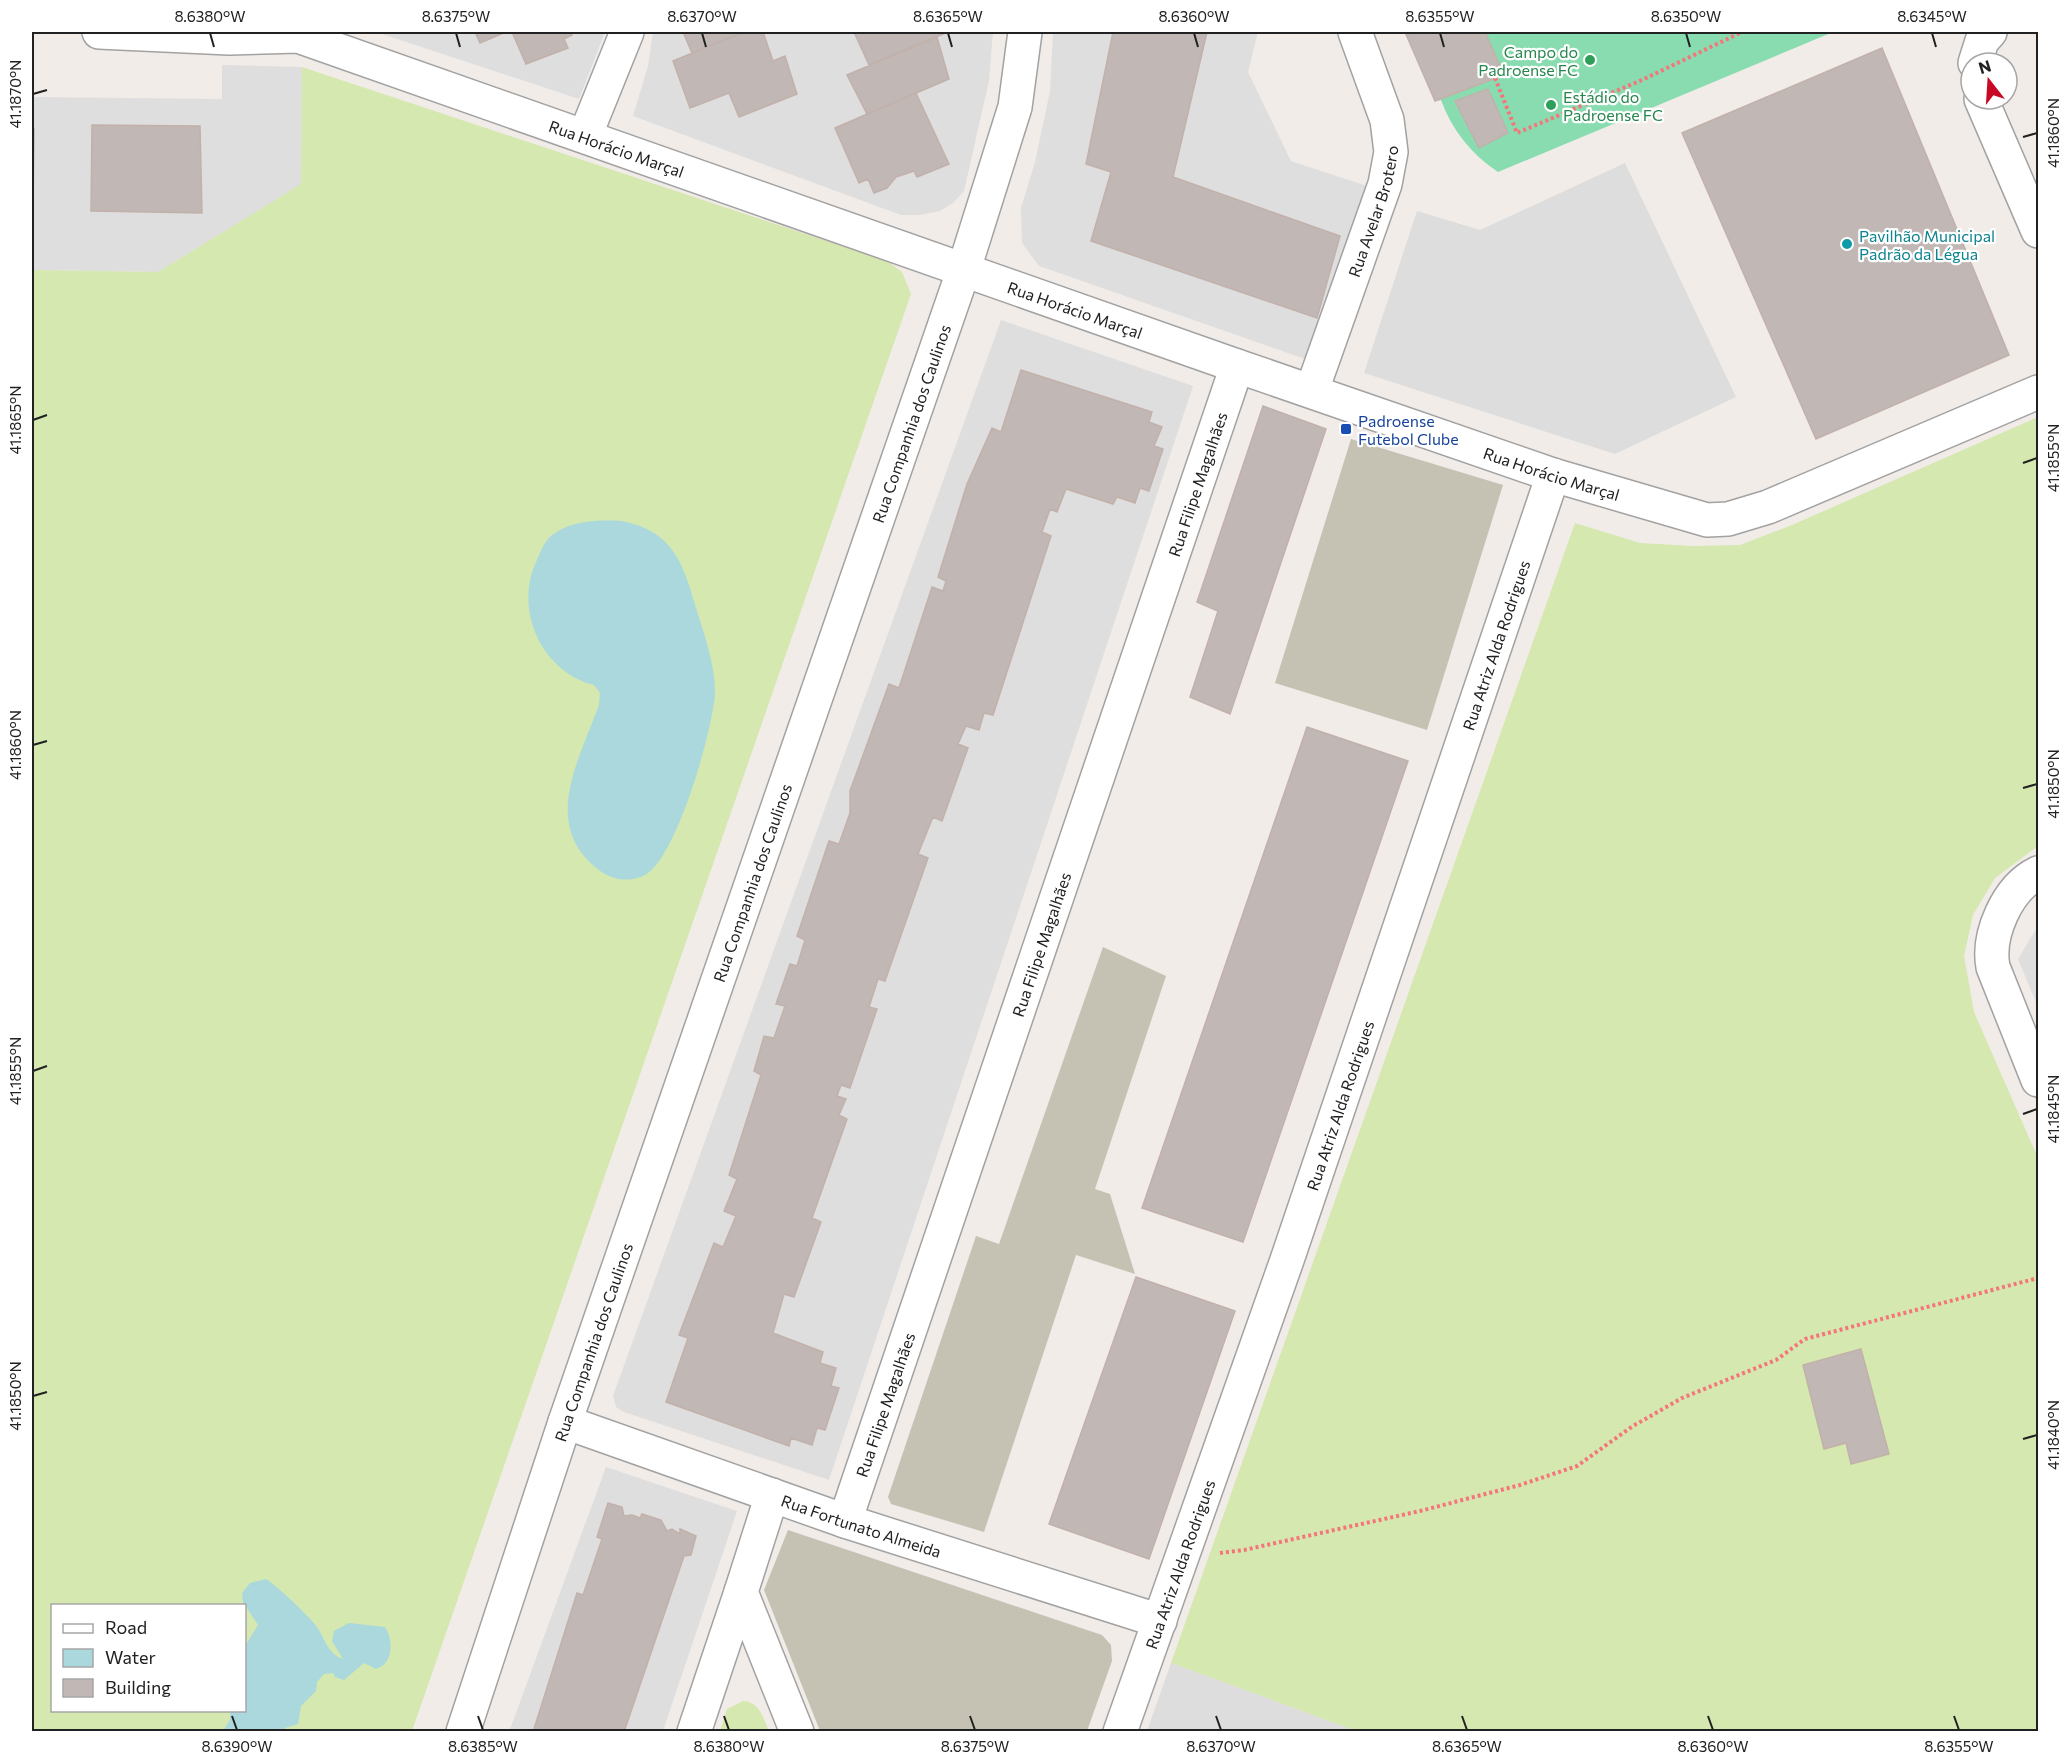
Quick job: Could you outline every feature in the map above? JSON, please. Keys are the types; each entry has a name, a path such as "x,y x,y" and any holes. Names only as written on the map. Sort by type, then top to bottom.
{"street":[{"name":"Rua Horácio Marçal","path":"99,32 298,36 1553,475 1707,520 1728,519 1768,507 2038,393"},
{"path":"585,136 627,32"},
{"name":"Rua Companhia dos Caulinos","path":"463,1731 565,1422 964,269 1014,106 1025,32"},
{"name":"Rua Avelar Brotero","path":"1312,390 1385,184 1391,152 1387,120 1355,32"},
{"path":"1979,51 1982,41 1990,32"},
{"path":"1986,111 2038,231"},
{"name":"Rua Filipe Magalhães","path":"845,1521 1237,366"},
{"name":"Rua Atriz Alda Rodrigues","path":"1120,1731 1287,1260 1553,475"},
{"path":"2038,873 2019,890 2007,905 1999,921 1990,952 1993,967 2038,1080"},
{"name":"Rua Fortunato Almeida","path":"565,1422 845,1521 1160,1621"},
{"path":"694,1731 772,1495"},
{"path":"741,1592 797,1731"}],"path":[{"path":"1495,78 1517,133 1642,80 1742,32"},
{"path":"1183,1556 1244,1550 1420,1511 1520,1485 1577,1466 1632,1426 1682,1398 1776,1360 1805,1339 2038,1278"}],"shaded area":[{"path":"376,32 605,32 579,99"},
{"path":"653,32 993,32 989,81 964,191 953,203 940,211 920,215 901,215 633,116 648,66"},
{"path":"1053,32 1258,32 1248,72 1291,161 1367,186 1308,360 1039,266 1022,243 1021,208 1035,162 1050,91"},
{"path":"222,65 302,67 302,184 158,272 32,270 32,97 222,99"},
{"path":"1625,163 1736,397 1615,454 1364,373 1417,211 1480,230"},
{"path":"1001,320 1193,386 829,1480 624,1412 616,1407 613,1396"},
{"path":"1351,439 1503,485 1427,730 1275,683"},
{"path":"2038,926 2038,1007 2018,959"},
{"path":"1103,947 1166,976 1095,1189 1110,1194 1135,1274 1076,1255 984,1532 891,1504 888,1497 976,1236 999,1244"},
{"path":"606,1467 737,1511 663,1731 509,1732"},
{"path":"788,1530 1102,1635 1111,1645 1112,1661 1087,1731 820,1731 764,1590"},
{"path":"1171,1663 1356,1731 1147,1731"}],"green space":[{"name":"Estádio do Padroense FC","path":"1405,32 1833,32 1498,172 1471,149 1457,131 1441,100 1435,101"},
{"path":"302,67 887,261 902,272 911,294 412,1731 32,1732 32,270 158,272 301,184"},
{"path":"2038,417 2038,846 1995,878 1973,915 1964,956 1974,1012 2038,1158 2038,1731 1356,1731 1171,1663 1575,523 1640,543 1693,546 1740,545 1792,525"},
{"path":"743,1701 757,1708 769,1731 720,1731 727,1709"}],"water":[{"path":"622,521 653,532 673,551 680,563 708,649 715,692 701,760 681,819 657,864 645,875 627,880 609,876 599,870 581,853 571,833 568,813 569,792 582,748 599,705 600,693 594,685 575,678 559,667 546,652 537,636 528,598 530,579 537,560 552,535 579,523"},
{"path":"266,1579 270,1582 308,1617 317,1627 330,1650 343,1659 332,1641 334,1631 349,1623 385,1627 391,1645 389,1657 382,1666 376,1669 364,1663 344,1680 335,1677 333,1673 324,1674 317,1682 316,1691 301,1706 298,1724 285,1728 286,1731 223,1731 230,1720 230,1712 246,1712 246,1644 258,1625 243,1602 242,1593 250,1583"}],"building":[{"path":"475,32 506,32 480,43"},
{"path":"512,32 570,32 572,35 564,39 568,48 526,64"},
{"path":"683,32 744,32 692,53"},
{"path":"744,32 763,32 773,61 785,56 797,94 739,117 729,93 690,108 673,61"},
{"path":"854,32 948,32 869,65"},
{"path":"1113,32 1207,32 1173,177 1340,236 1317,318 1091,241 1111,172 1086,164"},
{"path":"1405,32 1485,32 1504,75 1435,101"},
{"path":"937,37 949,79 867,114 847,75"},
{"name":"Pavilhão Municipal Padrão da Légua","path":"1882,48 2009,355 1816,439 1682,133"},
{"path":"1488,89 1508,133 1479,148 1455,101"},
{"path":"916,93 949,164 917,177 914,171 896,177 887,188 874,193 868,179 859,183 835,128"},
{"path":"92,125 200,126 202,213 91,211"},
{"path":"32,129 34,129 33,209 32,209"},
{"path":"1021,370 1152,412 1149,422 1162,427 1154,446 1163,449 1149,491 1140,488 1135,503 1117,497 1113,504 1066,489 1057,512 1050,509 1042,532 1051,536 993,715 984,713 979,730 966,726 958,744 968,748 942,821 933,817 918,854 928,858 885,981 878,979 869,1007 877,1009 850,1088 841,1085 837,1096 846,1099 839,1115 847,1119 812,1218 821,1222 794,1297 784,1294 773,1333 823,1352 820,1363 836,1368 831,1386 839,1388 825,1430 817,1428 812,1445 791,1438 789,1446 666,1402 688,1338 679,1335 714,1243 723,1247 736,1216 724,1211 737,1179 729,1175 761,1075 754,1071 764,1036 774,1038 785,1006 776,1004 790,964 797,966 805,940 797,936 829,841 839,844 850,813 850,791 889,684 899,688 932,587 943,591 946,581 938,577 967,484 992,428 1001,432"},
{"path":"1263,406 1326,429 1230,714 1190,697 1218,611 1197,602"},
{"path":"1307,727 1408,761 1243,1242 1142,1208"},
{"path":"1136,1277 1235,1311 1149,1559 1049,1524"},
{"path":"1861,1349 1889,1454 1851,1464 1846,1443 1824,1449 1803,1365"},
{"path":"608,1503 622,1507 624,1516 632,1515 640,1518 642,1514 661,1520 667,1531 672,1529 680,1534 680,1529 696,1536 691,1555 684,1556 624,1732 533,1732 577,1593 583,1595 602,1539 597,1537"}],"place":[{"name":"Campo do Padroense FC","path":"1590,60"},
{"name":"Estádio do Padroense FC","path":"1551,105"},
{"name":"Pavilhão Municipal Padrão da Légua","path":"1847,244"},
{"name":"Padroense Futebol Clube","path":"1346,429"}]}
